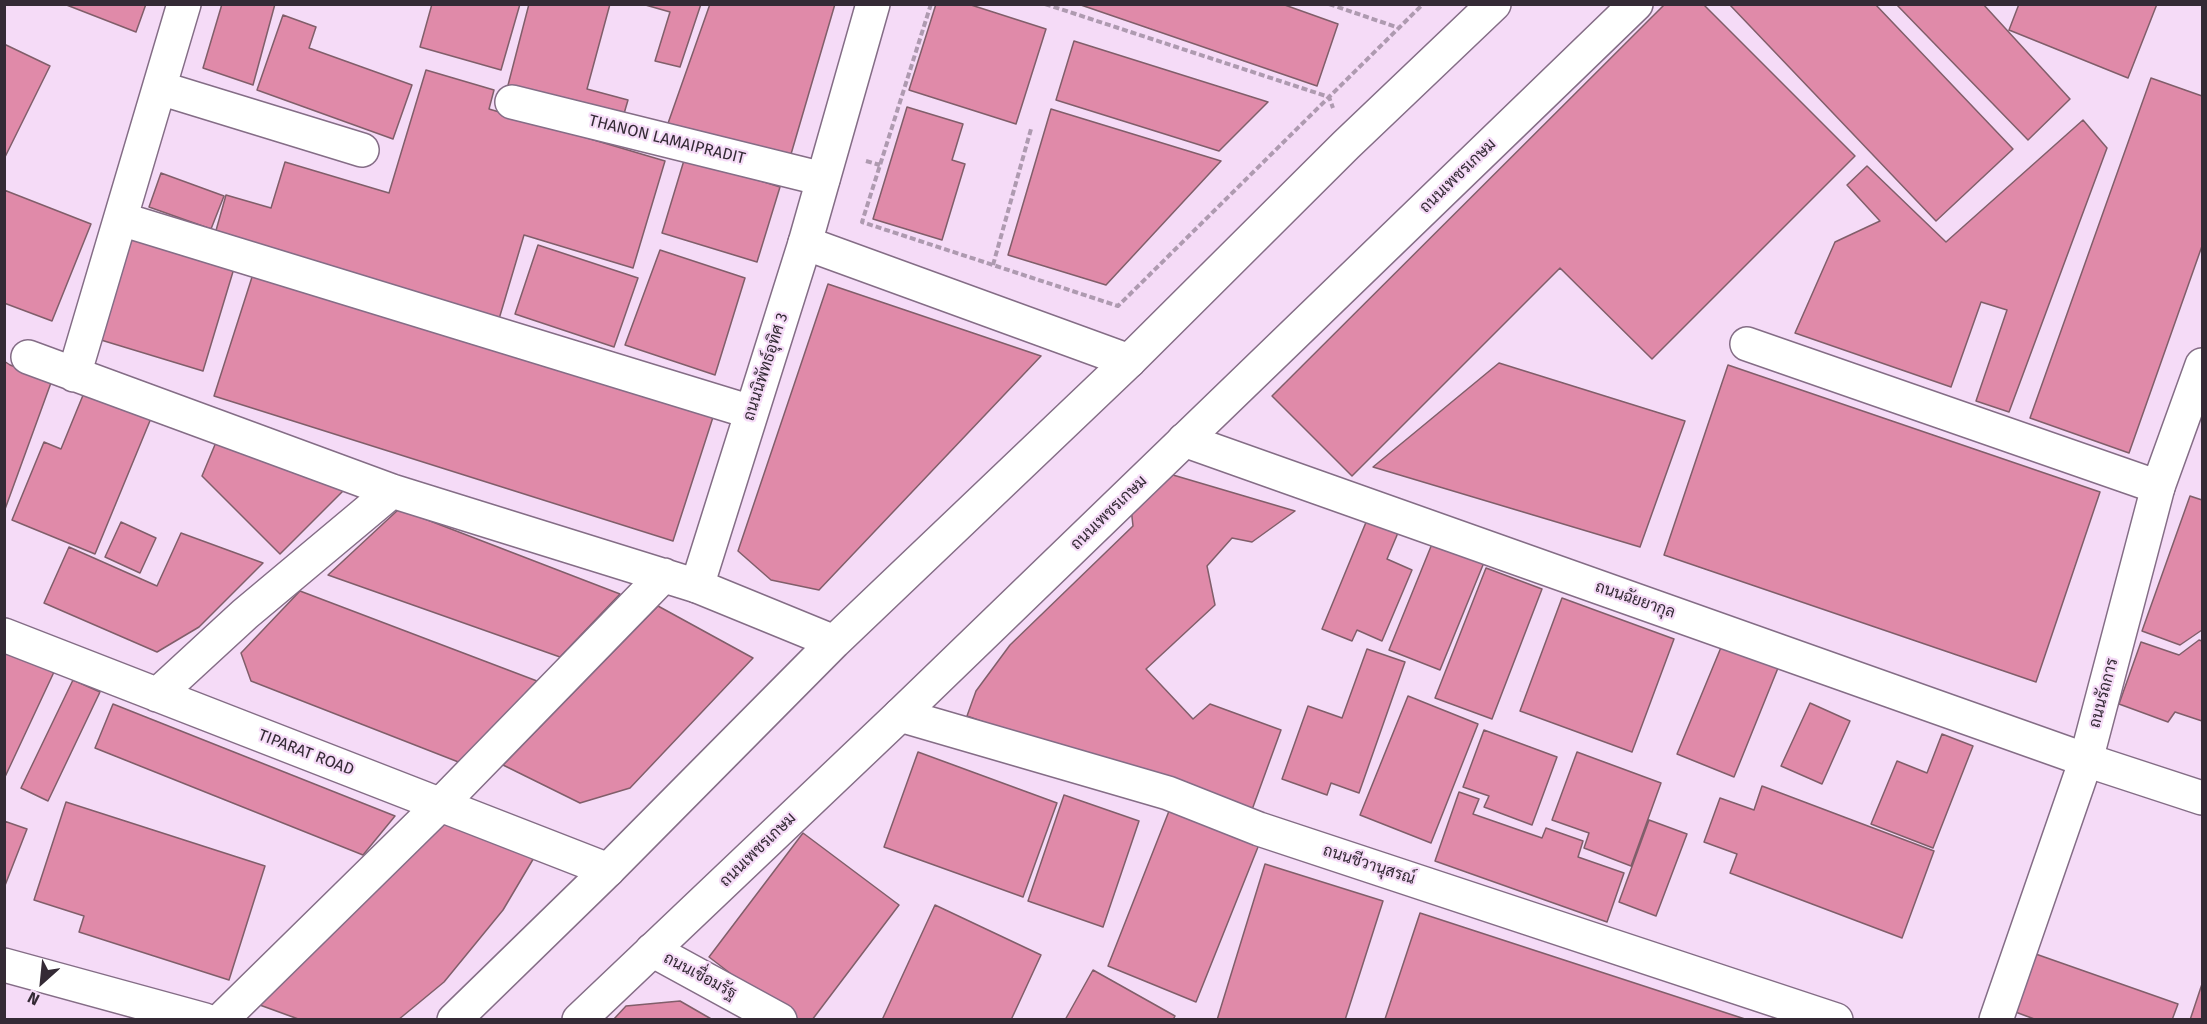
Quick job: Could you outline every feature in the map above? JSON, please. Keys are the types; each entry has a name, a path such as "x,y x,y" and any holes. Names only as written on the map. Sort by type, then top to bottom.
{"street":[{"path":"74,375 183,4"},
{"name":"ถนนนิพัทธ์อุทิศ 3","path":"697,586 805,243 873,4"},
{"path":"454,1020 608,870 834,642 1129,361 1338,153 1494,4"},
{"name":"ถนนเพชรเกษม","path":"579,1020 900,715 1636,4"},
{"path":"160,88 362,150"},
{"name":"THANON LAMAIPRADIT","path":"512,102 823,179"},
{"path":"121,219 752,412"},
{"path":"805,243 1129,361"},
{"path":"1748,344 2158,487"},
{"path":"28,357 392,491 697,586 834,642"},
{"name":"ถนนรัถการ","path":"1996,1020 2086,760 2158,487 2202,365"},
{"name":"ถนนฉัยยากุล","path":"1184,440 2086,760 2202,798"},
{"path":"157,695 245,614 392,491"},
{"path":"221,1020 440,805 664,575"},
{"name":"TIPARAT ROAD","path":"4,635 608,870"},
{"name":"ถนนชีวานุสรณ์","path":"900,715 1168,793 1259,829 1836,1020"},
{"name":"ถนนเชื่อมรัฐ","path":"652,950 780,1020"},
{"path":"4,965 205,1020"}],"path":[{"path":"931,4 862,222 1118,306 1422,4"},
{"path":"1045,4 1329,97"},
{"path":"1329,4 1399,28"},
{"path":"993,265 1032,129"}],"building":[{"path":"64,4 146,4 136,32"},
{"path":"222,4 275,4 253,85 203,68"},
{"path":"432,4 520,4 501,70 420,47"},
{"path":"529,4 610,4 587,89 628,100 621,124 506,93"},
{"path":"642,4 701,4 680,67 655,61 670,12"},
{"path":"710,4 835,4 789,161 666,129"},
{"path":"936,4 968,4 1046,29 1016,124 909,90"},
{"path":"1078,4 1282,4 1338,24 1317,86"},
{"path":"1665,4 1703,4 1855,156 1652,359 1560,268 1352,476 1272,396"},
{"path":"1729,4 1875,4 2013,149 1936,221"},
{"path":"1896,4 1983,4 2070,99 2028,140"},
{"path":"2019,4 2157,4 2128,78 2009,30"},
{"path":"283,15 316,27 309,48 412,85 393,139 257,90"},
{"path":"1074,41 1268,102 1219,151 1056,100"},
{"path":"4,44 50,66 4,159"},
{"path":"426,70 494,90 489,109 665,161 633,268 524,235 499,319 215,234 226,195 271,208 285,162 389,193"},
{"path":"2151,78 2202,96 2202,246 2129,453 2030,418"},
{"path":"907,107 963,124 952,160 965,164 942,240 873,219"},
{"path":"1051,109 1221,161 1106,285 1008,255"},
{"path":"2083,120 2107,148 2009,412 1976,401 2007,310 1981,302 1951,387 1795,333 1835,242 1880,221 1847,185 1867,166 1946,242"},
{"path":"685,157 780,187 757,262 662,233"},
{"path":"161,173 224,196 211,229 149,207"},
{"path":"4,190 91,224 52,321 4,303"},
{"path":"133,235 235,265 203,371 101,340"},
{"path":"538,245 638,278 614,347 515,314"},
{"path":"660,250 745,278 715,375 625,345"},
{"path":"253,274 715,411 673,541 214,396"},
{"path":"828,284 1041,356 819,590 771,580 738,551"},
{"path":"4,361 52,380 4,512"},
{"path":"1499,363 1685,421 1640,547 1373,467"},
{"path":"1728,365 2100,492 2036,682 1664,555"},
{"path":"88,383 154,411 95,554 12,520 44,442 61,449"},
{"path":"219,435 346,488 280,554 202,476"},
{"path":"1173,475 1295,511 1252,542 1232,538 1207,566 1215,605 1146,669 1193,719 1210,704 1281,730 1249,818 967,716 976,691 1010,645 1133,526 1131,508"},
{"path":"2190,496 2202,500 2202,630 2180,645 2142,631"},
{"path":"399,509 620,594 560,657 328,575"},
{"path":"1369,515 1400,528 1387,559 1412,570 1382,641 1357,630 1352,641 1322,629"},
{"path":"121,522 156,538 140,573 105,557"},
{"path":"181,533 263,563 199,627 157,652 44,603 69,547 157,586"},
{"path":"1434,539 1485,560 1440,670 1389,650"},
{"path":"1486,568 1542,589 1492,719 1435,698"},
{"path":"300,591 537,681 461,763 251,681 241,653"},
{"path":"1562,598 1674,639 1632,752 1520,711"},
{"path":"658,606 753,658 630,788 580,803 503,765"},
{"path":"2199,640 2202,641 2202,721 2175,712 2168,722 2119,704 2141,642 2179,655"},
{"path":"1722,645 1778,668 1734,777 1677,754"},
{"path":"4,649 54,672 4,779"},
{"path":"1367,649 1405,662 1359,793 1331,783 1327,795 1282,779 1308,706 1342,718"},
{"path":"73,680 100,692 48,801 21,788"},
{"path":"1408,696 1478,724 1431,843 1360,815"},
{"path":"1810,703 1850,721 1822,784 1781,766"},
{"path":"113,704 395,816 363,855 95,748"},
{"path":"1484,730 1557,757 1532,825 1484,807 1489,796 1463,787"},
{"path":"1942,734 1973,746 1933,848 1871,824 1897,761 1927,773"},
{"path":"918,752 1057,803 1023,897 884,847"},
{"path":"1577,752 1661,783 1631,866 1584,848 1589,833 1552,820"},
{"path":"1762,786 1934,851 1902,938 1730,873 1737,854 1704,842 1720,798 1754,810"},
{"path":"1459,792 1479,799 1473,814 1542,838 1546,828 1583,841 1578,857 1624,873 1607,922 1435,861"},
{"path":"1064,795 1139,821 1103,927 1028,901"},
{"path":"66,802 265,866 229,980 79,932 84,916 34,900"},
{"path":"1171,806 1260,842 1196,1002 1108,966"},
{"path":"1649,820 1687,834 1656,916 1619,902"},
{"path":"4,821 27,829 4,888"},
{"path":"437,821 535,856 503,910 444,982 398,1020 301,1020 257,1004"},
{"path":"803,833 899,905 812,1020 791,1020 709,957"},
{"path":"1265,864 1383,901 1345,1020 1217,1020"},
{"path":"935,905 1041,955 1011,1020 882,1020"},
{"path":"1420,913 1748,1020 1387,1020 1385,1019"},
{"path":"2030,952 2178,1004 2172,1020 2037,1020 2010,1010"},
{"path":"1093,970 1175,1016 1173,1020 1065,1020"},
{"path":"2202,984 2202,1020 2190,1020"},
{"path":"680,1001 713,1020 613,1020 626,1006"}]}
